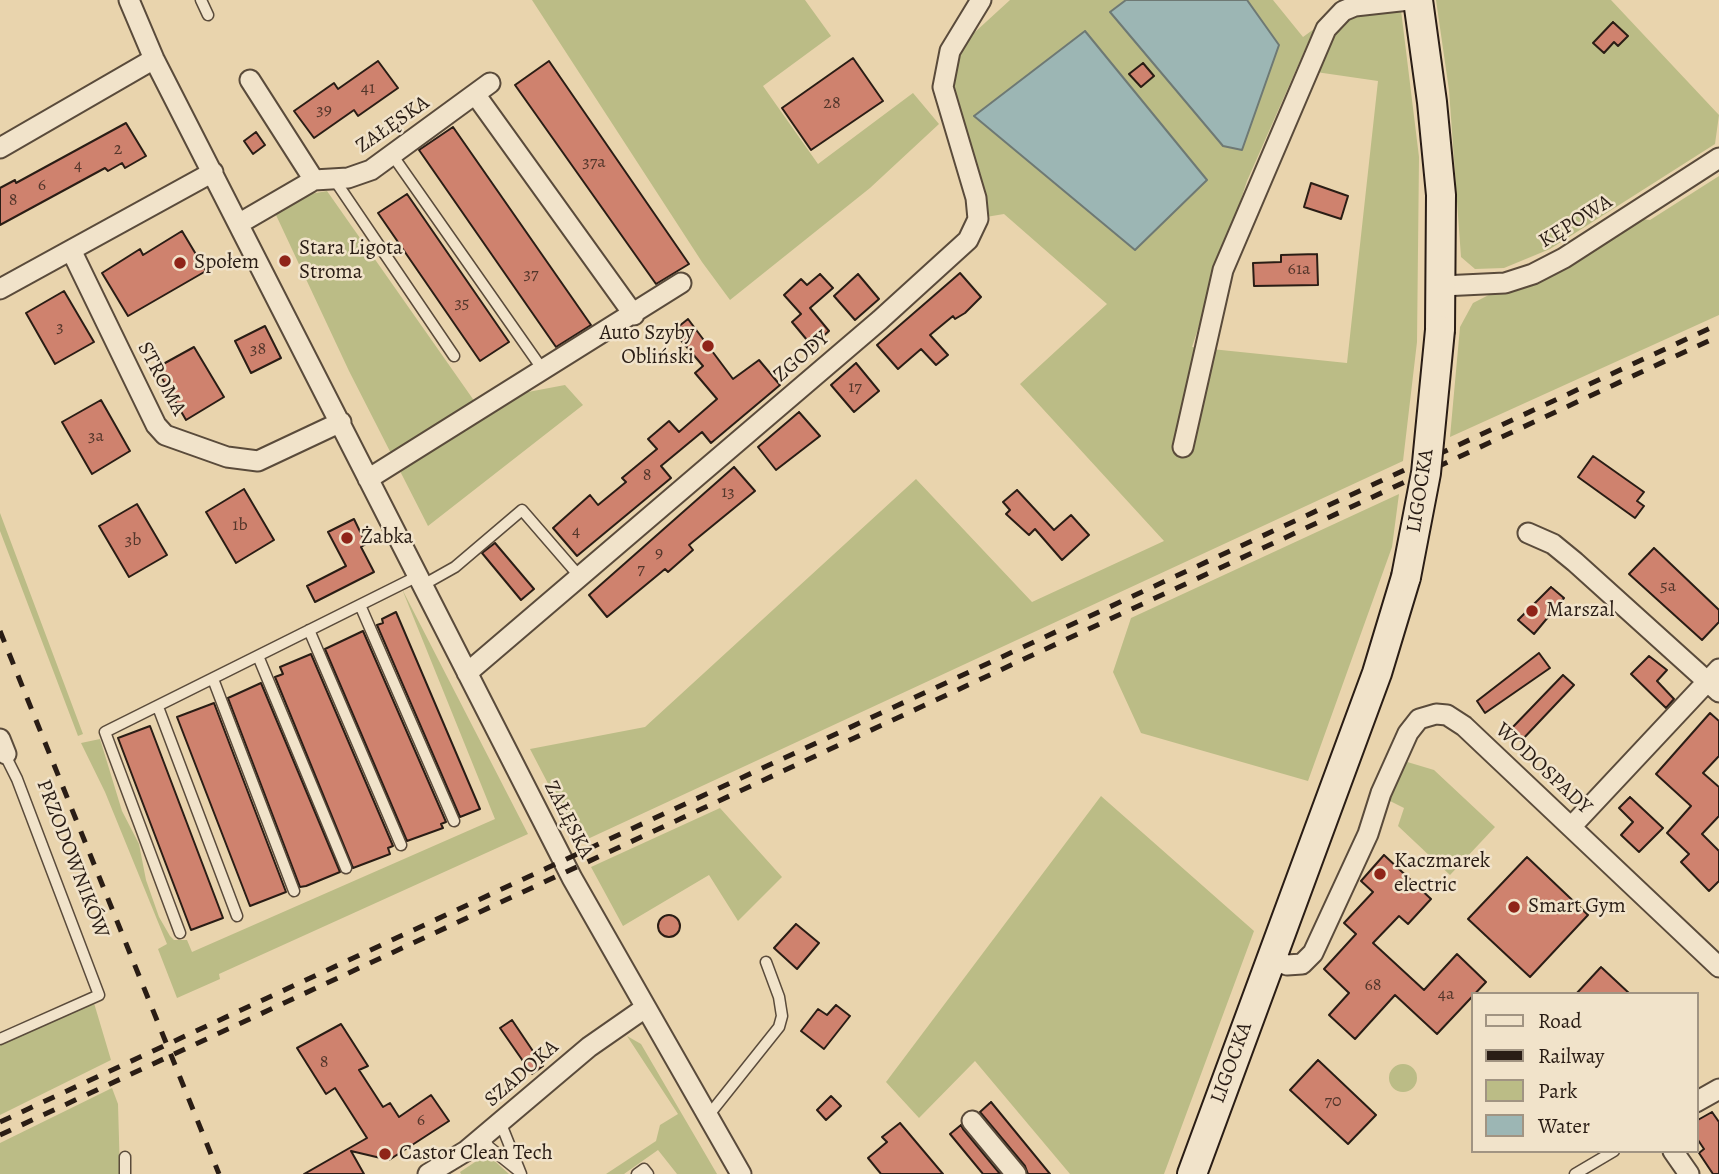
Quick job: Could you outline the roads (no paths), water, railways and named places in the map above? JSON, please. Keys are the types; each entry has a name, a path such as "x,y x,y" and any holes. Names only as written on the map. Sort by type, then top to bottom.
{"street":[{"name":"ZAŁĘSKA","path":"129,0 155,59 572,878 741,1174"},
{"name":"ZGODY","path":"467,673 968,240 978,219 976,198 943,87 950,51 982,0"},
{"path":"1182,447 1223,270 1326,29 1342,11 1355,6 1409,0"},
{"name":"LIGOCKA","path":"1198,1172 1270,959 1377,673 1406,577 1427,461 1442,286 1442,221 1435,129 1418,0"},
{"path":"0,148 155,59"},
{"path":"250,80 314,180"},
{"name":"ZAŁĘSKA","path":"240,223 314,180 334,179 371,170 482,88 634,316"},
{"name":"KĘPOWA","path":"1442,286 1505,283 1533,274 1564,258 1719,158"},
{"path":"0,289 213,172"},
{"name":"STROMA","path":"71,250 156,425 165,435 227,457 258,461 341,422"},
{"path":"368,479 634,316 681,283"},
{"path":"1528,533 1553,544 1715,681 1571,827"},
{"name":"WODOSPADY","path":"1270,959 1287,965 1303,964 1313,953 1368,834 1381,793 1408,733 1419,719 1436,713 1447,715 1464,726 1719,967"},
{"name":"SZADOKA","path":"428,1174 483,1138 589,1047 645,1008"},
{"path":"1698,1101 1719,1089"},
{"path":"972,1121 1016,1174"},
{"path":"1674,1153 1689,1174"}],"lane":[{"path":"201,0 208,15"},
{"path":"393,156 543,370"},
{"path":"334,179 454,356"},
{"path":"180,933 105,732 360,605 454,567 522,510 580,577"},
{"path":"360,605 454,821"},
{"path":"309,630 401,845"},
{"path":"258,656 346,868"},
{"path":"213,679 294,891"},
{"path":"158,707 237,916"},
{"name":"PRZODOWNIKÓW","path":"0,1039 99,995 2,749"},
{"path":"708,1116 779,1027 782,1016 779,997 766,962"},
{"path":"501,1124 520,1173"},
{"path":"483,1138 494,1152 520,1173"},
{"path":"1575,1174 1611,1153"},
{"path":"125,1157 125,1174"},
{"path":"637,1174 644,1169 648,1174"}],"water":[{"path":"1126,0 1247,0 1279,45 1242,150 1223,146 1110,12"},
{"path":"1085,31 1207,180 1135,250 974,116"}],"railway":[{"path":"0,1122 1719,324"},
{"path":"0,1135 1719,336"},
{"path":"0,631 219,1174"}],"place":[{"name":"Stara Ligota Stroma","path":"285,261"},
{"name":"Społem","path":"180,263"},
{"name":"Auto Szyby Obliński","path":"708,346"},
{"name":"Żabka","path":"347,538"},
{"name":"Marszal","path":"1532,611"},
{"name":"Kaczmarek electric","path":"1380,874"},
{"name":"Smart Gym","path":"1514,907"},
{"name":"Castor Clean Tech","path":"385,1154"}]}
